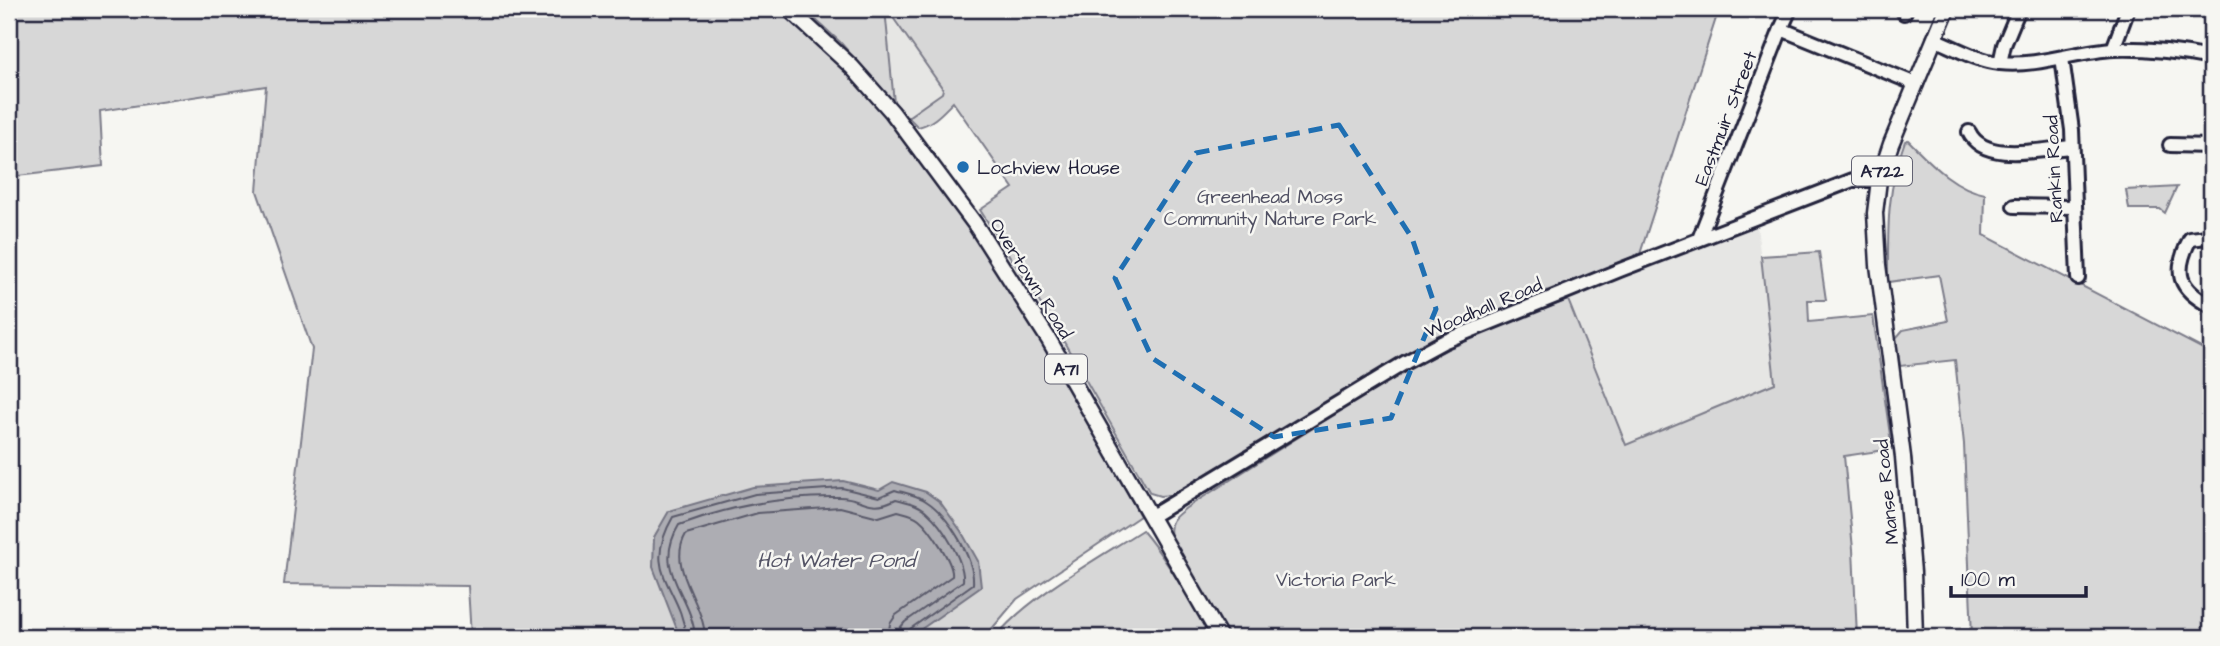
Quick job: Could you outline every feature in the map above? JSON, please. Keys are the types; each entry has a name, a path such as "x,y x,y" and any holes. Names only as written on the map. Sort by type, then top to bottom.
{"main road":[{"name":"Overtown Road","path":"789,9 852,67 892,112 975,224 1049,340 1220,637"},
{"name":"A722","path":"1879,180 1947,9"},
{"name":"Manse Road","path":"1879,180 1874,231 1903,457 1913,572 1915,637"}],"street":[{"name":"Eastmuir Street","path":"1704,237 1790,9"},
{"path":"2000,63 2004,45 2019,9"},
{"path":"2113,49 2128,9"},
{"path":"1781,29 1916,84"},
{"path":"1934,39 1984,60 2000,63 2022,63 2113,49 2165,51 2211,58"},
{"name":"Rankin Road","path":"2062,58 2070,107 2078,278"},
{"path":"1969,132 1975,143 1993,151 2071,147"},
{"path":"2170,145 2211,146"},
{"name":"Woodhall Road","path":"1152,516 1443,342 1853,180 1879,180"},
{"path":"2014,206 2074,207"},
{"path":"2179,228 2190,239"},
{"path":"2190,239 2207,237"},
{"path":"2190,239 2182,257 2181,276 2188,291 2211,306"},
{"path":"2167,280 2181,276"}],"highlighted area":[{"path":"1339,125 1412,238 1436,309 1391,418 1274,437 1152,358 1115,278 1196,153"}],"shaded area":[{"path":"885,9 943,89 942,93 908,117 894,103"},
{"path":"1757,226 1775,383 1626,445 1568,300"}],"green space":[{"path":"9,9 159,9 219,17 220,9 777,9 835,61 888,118 937,180 1025,311 1140,516 1017,599 985,637 471,637 468,586 284,584 312,349 257,191 266,86 100,111 103,166 9,177"},
{"path":"804,9 885,9 894,103 840,42"},
{"name":"Greenhead Moss Community Nature Park","path":"887,9 1719,9 1640,254 1459,328 1171,495 1160,496 1150,493 1056,328 980,210 1013,188 953,102 929,123 918,127 908,117 942,93 943,89"},
{"path":"1908,140 1952,180 1985,194 1984,235 2211,353 2211,637 1972,637 1964,444 1955,360 1900,366 1896,338 1903,330 1948,321 1939,275 1888,282 1891,194 1899,160 1905,141"},
{"path":"2177,187 2165,213 2160,209 2129,209 2126,190"},
{"name":"Victoria Park","path":"1819,252 1826,300 1808,300 1809,322 1873,316 1892,449 1844,456 1853,549 1857,637 1229,637 1171,538 1172,520 1186,508 1392,378 1468,338 1568,300 1626,445 1775,383 1761,256"},
{"path":"1142,530 1170,568 1212,637 996,637 1025,608 1044,594"}],"water":[{"name":"Hot Water Pond","path":"843,481 879,490 893,482 926,492 940,502 978,561 981,587 910,637 680,637 653,567 654,537 669,511 753,487"}],"place":[{"name":"Lochview House","path":"963,167"}]}
